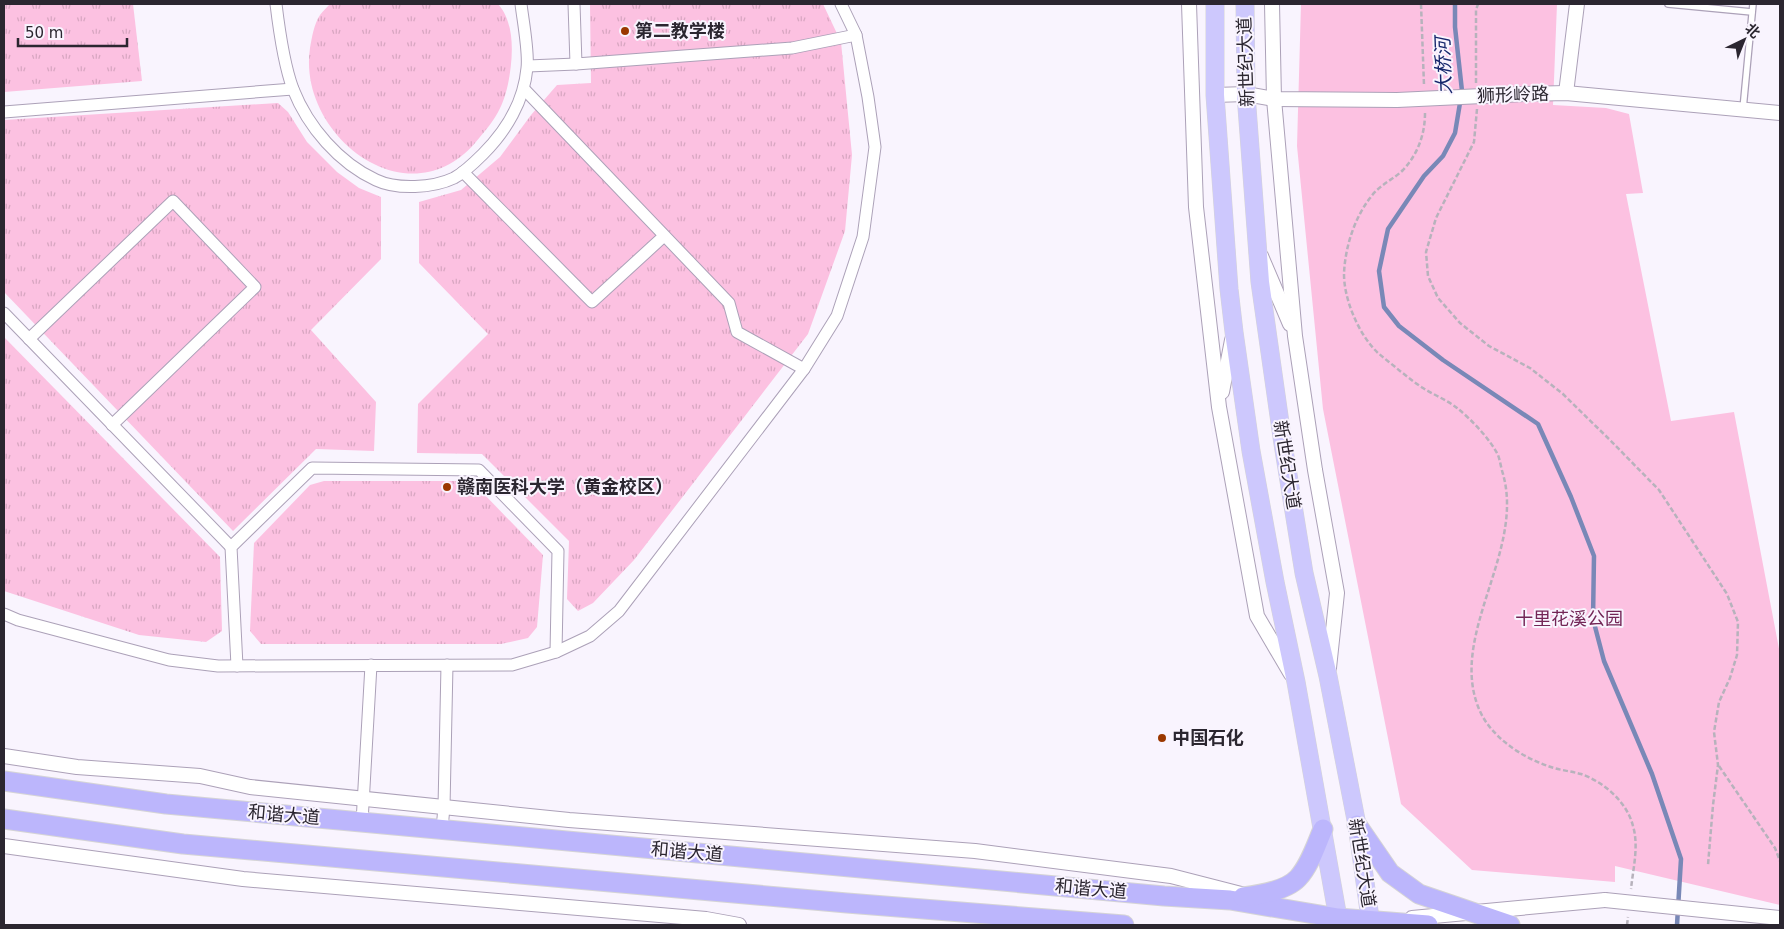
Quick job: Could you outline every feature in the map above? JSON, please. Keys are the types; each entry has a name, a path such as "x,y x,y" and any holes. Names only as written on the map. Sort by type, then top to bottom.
{"highway":[{"name":"和谐大道","path":"4,781 166,804 1144,894 1230,900 1338,922 1428,925"},
{"name":"和谐大道","path":"4,819 193,845 847,903 1124,925"},
{"path":"1357,825 1390,873 1419,894 1510,925"},
{"path":"1230,900 1274,891 1297,879 1310,859 1323,829"}],"main road":[{"name":"新世纪大道","path":"1215,4 1215,95 1229,289 1234,332 1255,470 1323,829 1338,922"},
{"name":"新世纪大道","path":"1244,4 1246,94 1260,282 1284,454 1304,573 1328,676 1357,825 1371,923"}],"street":[{"path":"276,4 278,26 293,89 310,122 327,143 347,162 377,181 418,186 438,184 463,172 491,146 510,122 524,89 528,66 521,4"},
{"path":"574,4 576,64"},
{"path":"4,614 18,620 169,660 218,666 512,665 556,652 590,636 619,612 804,369 837,316 863,237 875,147 856,35 841,4"},
{"path":"1189,4 1196,207 1219,407 1257,616 1296,682"},
{"path":"1272,4 1274,98 1295,336 1315,470 1337,593 1328,676"},
{"path":"1566,93 1577,4"},
{"path":"528,66 792,48 856,35"},
{"path":"4,112 293,89"},
{"path":"524,89 729,303 737,332 804,369"},
{"name":"狮形岭路","path":"1215,95 1246,94 1274,98 1397,100 1566,93 1780,113"},
{"path":"463,172 592,302 664,236"},
{"path":"29,339 173,201 255,287 112,425"},
{"path":"1258,250 1295,336"},
{"path":"4,313 231,547 237,666"},
{"path":"1219,407 1234,332"},
{"path":"231,547 312,468 479,470 558,551 556,652"},
{"path":"362,822 372,665"},
{"path":"442,829 447,665"},
{"path":"4,756 78,767 200,776 250,787 569,820 975,851 1171,876 1250,896 1338,922"},
{"path":"4,846 243,880 706,919 739,925"},
{"path":"1371,923 1606,900 1780,918"}],"lane":[{"path":"1668,4 1752,12"},
{"path":"1743,109 1753,4"}],"path":[{"path":"1422,4 1424,90"},
{"path":"1476,91 1475,43 1476,10 1478,4"},
{"path":"1477,101 1474,142 1436,218 1426,252 1428,276 1438,298 1460,323 1489,346 1530,368 1563,394 1653,484 1727,594 1738,622 1737,655 1730,678 1719,702 1714,732 1718,765 1708,865"},
{"path":"1425,107 1423,136 1415,152 1402,170 1384,182 1370,198 1352,233 1346,253 1344,276 1348,300 1357,324 1376,351 1421,387 1456,407 1478,428 1498,455 1508,490 1506,525 1490,592 1474,640 1472,685 1479,711 1495,733 1522,755 1549,767 1583,775 1604,787 1622,802 1634,827 1635,849 1630,896"},
{"path":"1718,765 1775,848 1780,861"},
{"path":"1627,925 1628,916"}],"green space":[{"path":"4,4 133,4 142,81 4,92"},
{"path":"330,4 498,4 508,21 512,42 510,74 500,109 475,143 448,165 419,173 390,170 362,157 339,137 321,111 311,80 310,48 316,22"},
{"path":"590,4 823,4 841,42 852,155 845,231 808,334 634,560 593,603 578,611 567,599 569,541 482,454 417,453 418,404 488,334 419,263 419,202 461,190 500,157 531,115 557,85 591,83"},
{"name":"十里花溪公园","path":"1301,4 1557,4 1553,105 1606,108 1629,114 1643,193 1626,194 1671,421 1734,412 1780,654 1780,905 1615,866 1615,882 1472,870 1401,804 1323,409 1297,146"},
{"path":"278,103 288,112 307,142 337,172 359,188 381,197 381,259 311,330 376,402 374,451 316,449 233,531 4,292 4,120"},
{"path":"4,337 220,557 222,631 206,642 139,635 4,591"},
{"path":"324,481 462,481 481,491 543,555 537,627 528,638 501,644 261,644 250,631 254,543 310,485"}],"waterway":[{"name":"大桥河","path":"1455,4 1455,27 1462,91 1455,133 1443,156 1424,176 1388,229 1379,271 1384,307 1399,326 1443,360 1538,424 1571,497 1594,556 1593,619 1604,661 1652,774 1681,859 1677,925"}],"place":[{"name":"第二教学楼","path":"625,31"},
{"name":"赣南医科大学（黄金校区）","path":"447,487"},
{"name":"中国石化","path":"1162,738"}]}
